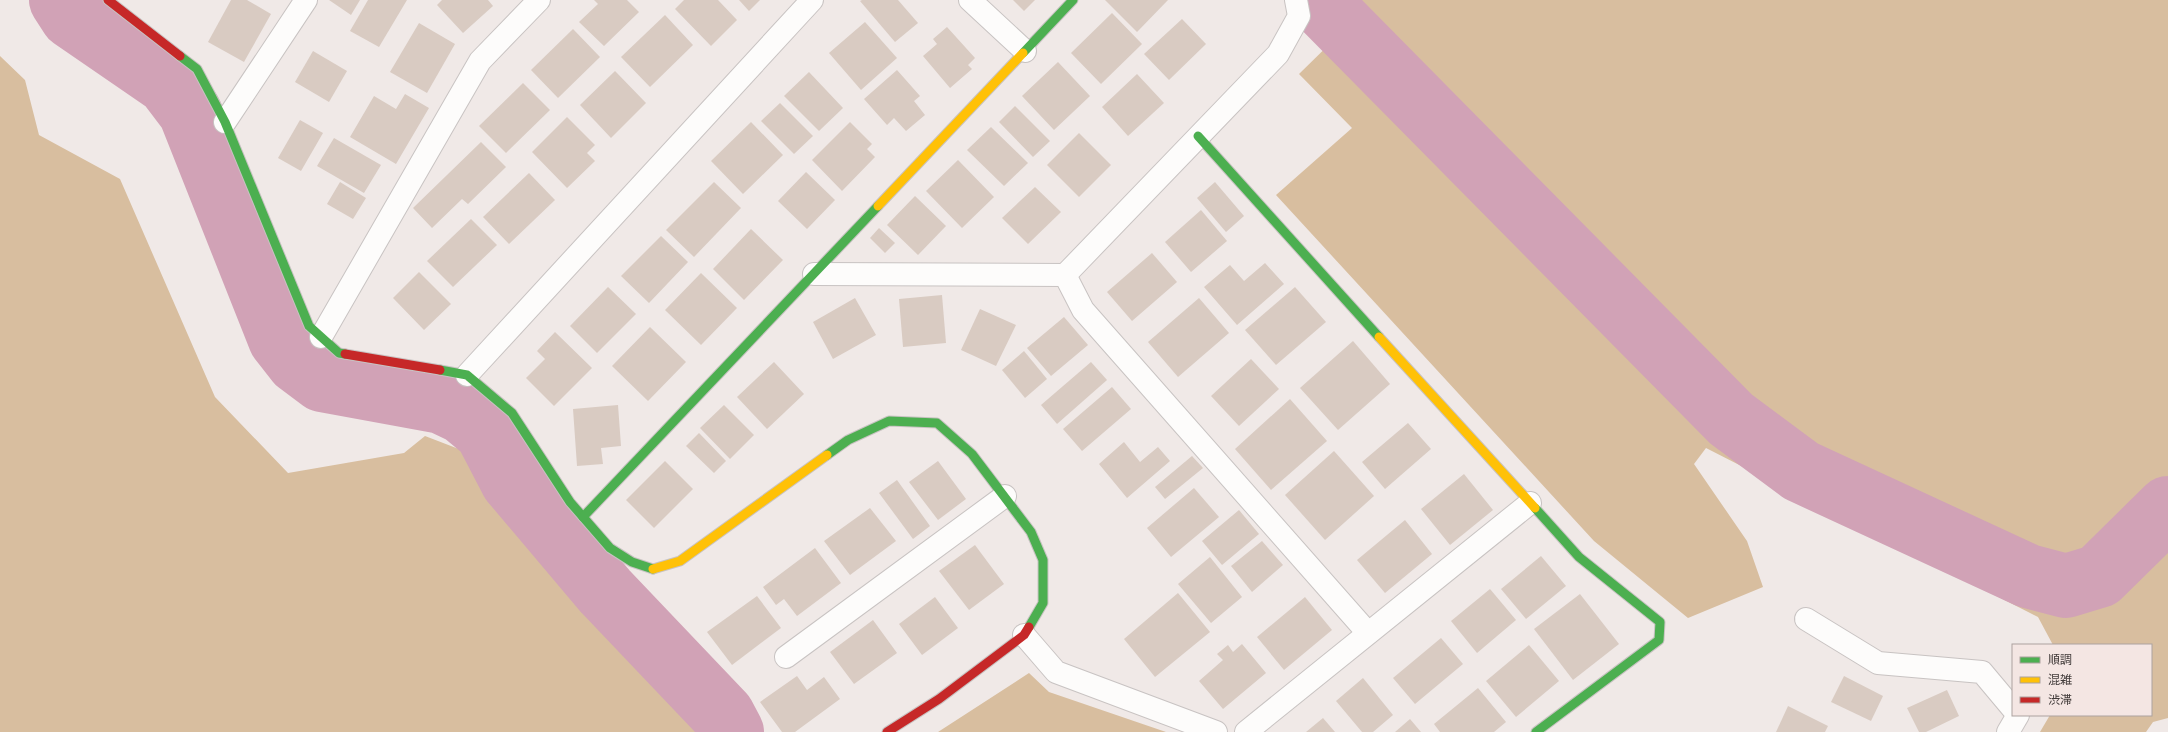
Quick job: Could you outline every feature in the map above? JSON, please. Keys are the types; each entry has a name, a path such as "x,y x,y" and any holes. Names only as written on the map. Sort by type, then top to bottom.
{"street":[{"path":"108,0 197,69 226,122 308,326 339,353 467,376 512,413 570,502 582,517 610,548 632,562 655,570 680,561 848,440 889,421 937,423 972,454 1031,532 1043,560 1043,603 1024,635 939,699 886,732"},
{"path":"226,122 306,0"},
{"path":"321,337 480,61 539,0"},
{"path":"467,376 812,0"},
{"path":"970,0 1025,51"},
{"path":"582,517 1073,0"},
{"path":"814,274 1065,275 1278,54 1299,16 1296,0"},
{"path":"1198,136 1579,557 1660,622 1659,640 1536,732"},
{"path":"1065,275 1083,310 1368,633"},
{"path":"786,657 1005,496"},
{"path":"1246,732 1530,503"},
{"path":"1806,619 1878,663 1982,672 2012,708"},
{"path":"1024,635 1056,672 1216,732"},
{"path":"2008,732 2017,716"}],"shaded area":[{"path":"1343,0 2168,0 2168,718 2153,722 2146,732 2040,732 2049,716 2152,716 2152,644 2052,644 2038,617 1706,448 1694,464 1747,541 1763,587 1688,618 1594,541 1276,195 1352,128 1299,74 1349,25"},
{"path":"0,56 25,80 39,135 120,179 215,397 288,473 404,453 425,436 464,451 520,495 624,625 732,732 0,732"},
{"path":"1029,673 1049,692 1166,732 938,732"}],"building":[{"path":"231,0 247,0 271,14 244,62 208,42"},
{"path":"329,0 360,0 351,15"},
{"path":"368,0 407,0 379,47 350,31"},
{"path":"442,0 488,0 493,6 463,33 437,5"},
{"path":"594,0 627,0 639,12 604,46 579,22 598,4"},
{"path":"684,0 718,0 737,20 711,46 675,9"},
{"path":"739,0 760,0 749,11"},
{"path":"898,0 918,23 895,42 860,1"},
{"path":"1013,0 1035,0 1024,11"},
{"path":"1105,0 1168,0 1137,32"},
{"path":"1112,13 1142,44 1101,84 1071,53"},
{"path":"665,15 693,45 650,87 621,57"},
{"path":"1182,19 1206,44 1169,80 1144,54"},
{"path":"865,22 897,58 861,90 829,53"},
{"path":"419,23 455,44 427,93 390,72"},
{"path":"947,27 975,58 968,65 972,69 950,88 923,56 937,44 933,39"},
{"path":"573,29 600,57 558,98 531,70"},
{"path":"313,51 347,71 329,102 295,82"},
{"path":"1058,62 1090,96 1054,130 1022,96"},
{"path":"897,70 920,96 914,101 925,115 906,131 894,118 887,125 864,99"},
{"path":"615,71 646,103 611,138 580,105"},
{"path":"809,72 843,108 819,131 784,96"},
{"path":"1137,74 1164,103 1128,136 1102,107"},
{"path":"523,83 550,110 506,153 479,126"},
{"path":"405,94 429,108 396,164 350,137 374,96 396,109"},
{"path":"780,103 813,136 794,154 761,121"},
{"path":"1015,106 1050,141 1033,157 999,122"},
{"path":"567,117 595,145 587,153 595,161 567,188 532,152"},
{"path":"300,120 323,133 301,171 278,158"},
{"path":"751,122 783,155 743,194 711,161"},
{"path":"850,122 872,144 867,149 875,157 842,191 812,160"},
{"path":"991,127 1028,163 1004,186 967,150"},
{"path":"1079,133 1111,165 1079,197 1047,165"},
{"path":"334,138 381,165 364,193 317,166"},
{"path":"481,142 506,167 468,204 462,199 432,228 413,208"},
{"path":"958,160 994,197 962,228 926,191"},
{"path":"806,172 835,200 807,229 778,201"},
{"path":"529,173 555,200 509,244 483,217"},
{"path":"340,182 366,198 353,219 327,204"},
{"path":"714,182 741,208 694,257 666,230"},
{"path":"1215,182 1244,216 1226,232 1197,198"},
{"path":"1035,187 1061,212 1028,244 1002,218"},
{"path":"915,196 946,226 918,255 887,225"},
{"path":"1201,210 1227,241 1191,272 1165,242"},
{"path":"471,219 497,245 453,287 427,261"},
{"path":"879,228 895,243 885,253 870,238"},
{"path":"751,229 783,260 744,300 713,269"},
{"path":"661,236 688,262 649,303 621,276"},
{"path":"1152,253 1177,282 1132,321 1107,292"},
{"path":"1265,263 1284,284 1237,325 1204,287 1230,265 1244,281"},
{"path":"419,272 451,304 424,330 393,298"},
{"path":"701,273 737,308 701,345 665,310"},
{"path":"608,287 636,314 597,353 570,326"},
{"path":"1295,287 1326,322 1276,365 1245,330"},
{"path":"942,295 946,343 903,347 899,299"},
{"path":"855,298 876,335 833,359 813,322"},
{"path":"1199,298 1229,333 1178,377 1148,342"},
{"path":"980,309 1016,325 996,366 961,350"},
{"path":"1064,317 1088,345 1051,376 1027,348"},
{"path":"650,327 686,362 648,401 612,366"},
{"path":"555,332 592,368 554,406 526,378 545,359 537,351"},
{"path":"1353,341 1390,384 1338,430 1300,388"},
{"path":"1024,351 1047,379 1025,398 1002,370"},
{"path":"1251,359 1279,389 1239,426 1211,396"},
{"path":"774,362 804,394 767,429 737,397"},
{"path":"1091,362 1107,380 1057,424 1041,405"},
{"path":"1112,387 1131,409 1082,451 1063,429"},
{"path":"1290,399 1327,441 1271,490 1235,449"},
{"path":"618,405 621,446 601,448 603,464 577,466 573,409"},
{"path":"724,405 754,435 730,459 700,428"},
{"path":"1408,423 1431,449 1385,489 1362,462"},
{"path":"699,433 726,461 714,473 686,446"},
{"path":"1124,442 1140,462 1158,447 1170,461 1127,498 1099,464"},
{"path":"1334,451 1374,496 1325,540 1285,495"},
{"path":"1192,456 1203,468 1165,499 1155,487"},
{"path":"665,461 693,489 654,528 626,500"},
{"path":"938,461 966,499 938,520 909,482"},
{"path":"1464,474 1493,510 1450,545 1421,509"},
{"path":"897,480 930,526 913,539 879,493"},
{"path":"1194,488 1219,517 1171,557 1147,528"},
{"path":"870,508 896,541 850,575 824,541"},
{"path":"1239,510 1259,534 1222,565 1202,541"},
{"path":"1405,520 1432,554 1385,593 1357,560"},
{"path":"1262,541 1283,565 1252,592 1231,566"},
{"path":"975,545 1004,584 969,610 939,571"},
{"path":"815,548 841,583 797,616 784,599 776,605 763,587"},
{"path":"1541,556 1566,586 1526,619 1501,589"},
{"path":"1210,557 1242,597 1211,623 1178,584"},
{"path":"1490,589 1516,620 1477,653 1451,621"},
{"path":"1178,593 1210,632 1155,677 1124,639"},
{"path":"1580,594 1619,644 1573,680 1534,629"},
{"path":"757,596 781,628 732,665 707,632"},
{"path":"935,597 958,628 922,655 899,624"},
{"path":"1305,597 1332,630 1284,670 1257,637"},
{"path":"873,620 897,653 854,684 830,652"},
{"path":"1441,638 1463,664 1415,704 1393,678"},
{"path":"1242,644 1266,673 1223,709 1199,681 1223,660 1217,654 1228,645 1233,652"},
{"path":"1529,645 1559,681 1516,717 1486,681"},
{"path":"797,676 807,690 824,677 840,699 795,732 782,732 760,702"},
{"path":"1844,676 1883,696 1871,721 1831,702"},
{"path":"1363,678 1393,715 1373,732 1362,732 1336,701"},
{"path":"1478,688 1506,722 1494,732 1440,732 1434,724"},
{"path":"1947,690 1959,716 1926,732 1919,732 1907,708"},
{"path":"1788,706 1828,726 1825,732 1776,732"},
{"path":"1323,718 1335,732 1306,732"},
{"path":"1410,719 1421,732 1395,732"}],"waterway":[{"path":"61,0 72,17 168,83 190,112 280,339 298,362 322,380 442,402 463,412 486,431 512,481 605,591 723,715 732,732"},
{"path":"1320,0 1322,5 1731,419 1801,471 2028,576 2066,586 2099,576 2168,508"}],"traffic: fast":[{"path":"1023,53 1073,0"},
{"path":"180,56 197,69 225,122 309,326 339,353 345,354"},
{"path":"1198,136 1379,337"},
{"path":"583,517 878,206"},
{"path":"440,370 467,375 512,413 570,502 610,548 632,562 653,569"},
{"path":"827,455 848,440 889,421 937,423 972,454 1031,532 1043,560 1043,603 1029,627"},
{"path":"1535,508 1579,557 1660,622 1659,640 1536,732"}],"traffic: slow":[{"path":"878,206 1023,53"},
{"path":"1379,337 1535,508"},
{"path":"653,569 680,561 827,455"}],"traffic: jam":[{"path":"108,0 180,56"},
{"path":"345,354 440,370"},
{"path":"887,732 939,699 1024,635 1029,627"}]}
